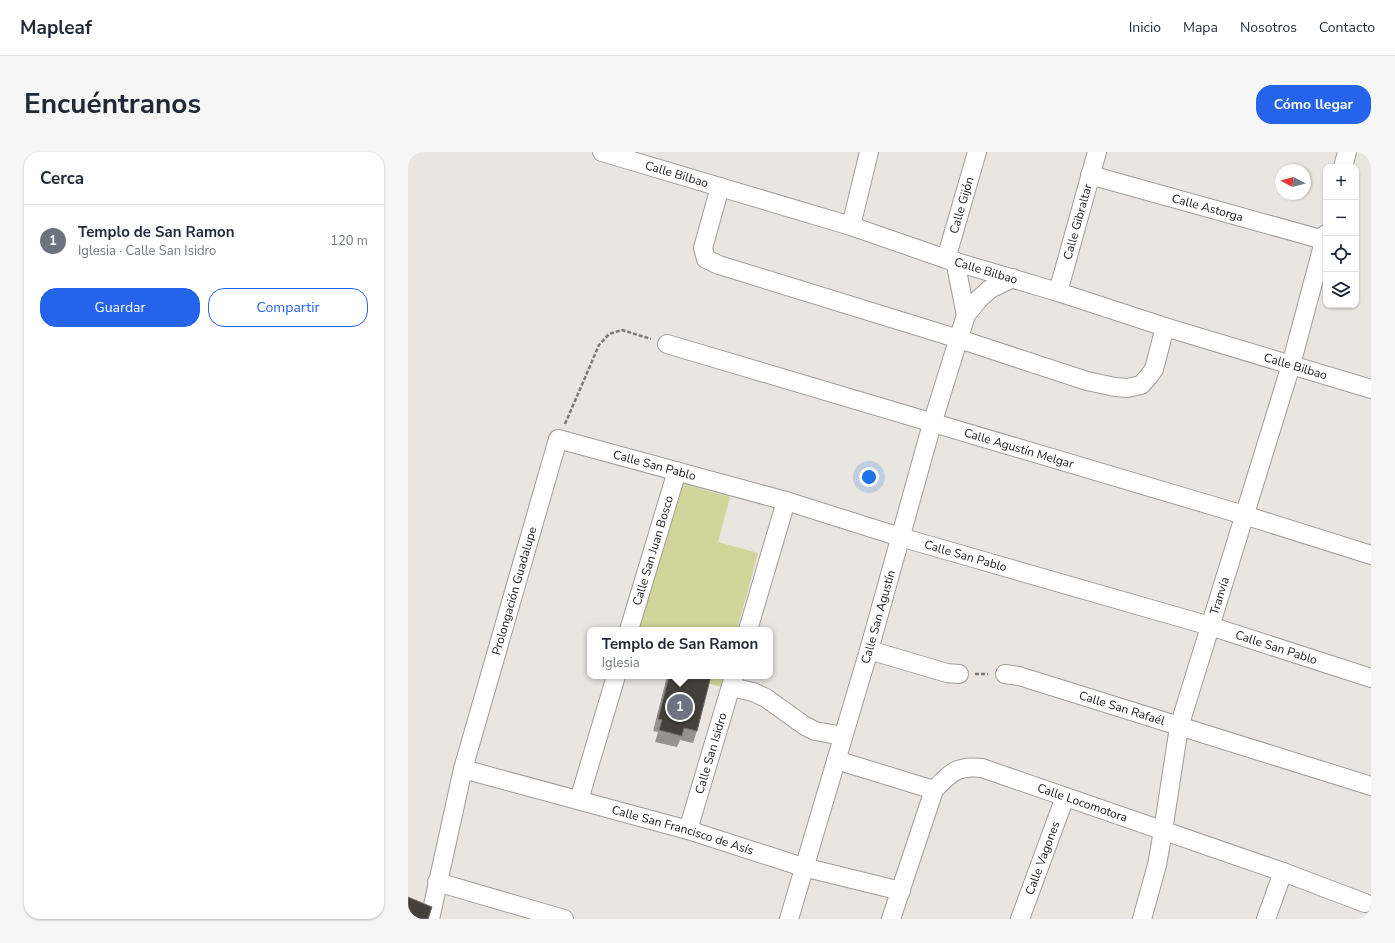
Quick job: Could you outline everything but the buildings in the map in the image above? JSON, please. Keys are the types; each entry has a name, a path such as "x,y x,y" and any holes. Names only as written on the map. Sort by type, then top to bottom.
{"street":[{"name":"Calle Bilbao","path":"602,152 638,157 720,187 851,226 951,260 1058,292 1165,327 1371,389"},
{"path":"851,226 869,152"},
{"name":"Calle Gijón","path":"951,260 977,152"},
{"name":"Calle Gibraltar","path":"1058,292 1097,152"},
{"path":"1344,164 1347,152"},
{"name":"Calle Astorga","path":"1090,175 1323,236"},
{"path":"720,187 703,248 706,259 719,265 959,339 1087,381 1127,388 1141,385 1154,369 1165,327"},
{"name":"Tranvía","path":"1142,919 1157,865 1179,727 1291,365 1323,245"},
{"name":"Calle San Agustín","path":"951,260 966,315"},
{"name":"Calle San Agustín","path":"789,919 869,650 932,424 966,315 979,299 990,289 1013,278"},
{"name":"Calle Agustín Melgar","path":"667,344 932,424 1244,515 1371,555"},
{"name":"Calle San Pablo","path":"558,439 786,501 900,537 1210,626 1371,678"},
{"name":"Prolongación Guadalupe","path":"433,918 437,882 463,769 558,439"},
{"name":"Calle San Juan Bosco","path":"630,627 677,471"},
{"path":"749,627 786,501"},
{"path":"869,650 947,673 959,674"},
{"name":"Calle San Rafaél","path":"1005,674 1019,676 1371,786"},
{"path":"579,800 615,679"},
{"path":"732,682 766,698 805,726 815,731 843,736"},
{"name":"Calle San Isidro","path":"688,830 732,682"},
{"path":"836,760 934,790"},
{"name":"Calle Locomotora","path":"891,919 934,790 947,775 968,766 982,768 1283,872 1365,903"},
{"name":"Calle San Francisco de Asís","path":"463,769 688,830 804,867 901,891"},
{"name":"Calle Vagones","path":"1020,919 1065,797"},
{"path":"1266,919 1283,872"},
{"path":"437,882 564,919"},
{"path":"414,910 433,918"}],"path":[{"path":"558,439 599,345 609,334 622,330 667,344"},
{"path":"959,674 1005,674"}],"green space":[{"path":"677,482 730,497 718,542 758,553 738,627 638,627"},
{"path":"692,679 723,679 721,687"}],"place":[{"name":"Templo de San Ramon","path":"680,707"}]}
